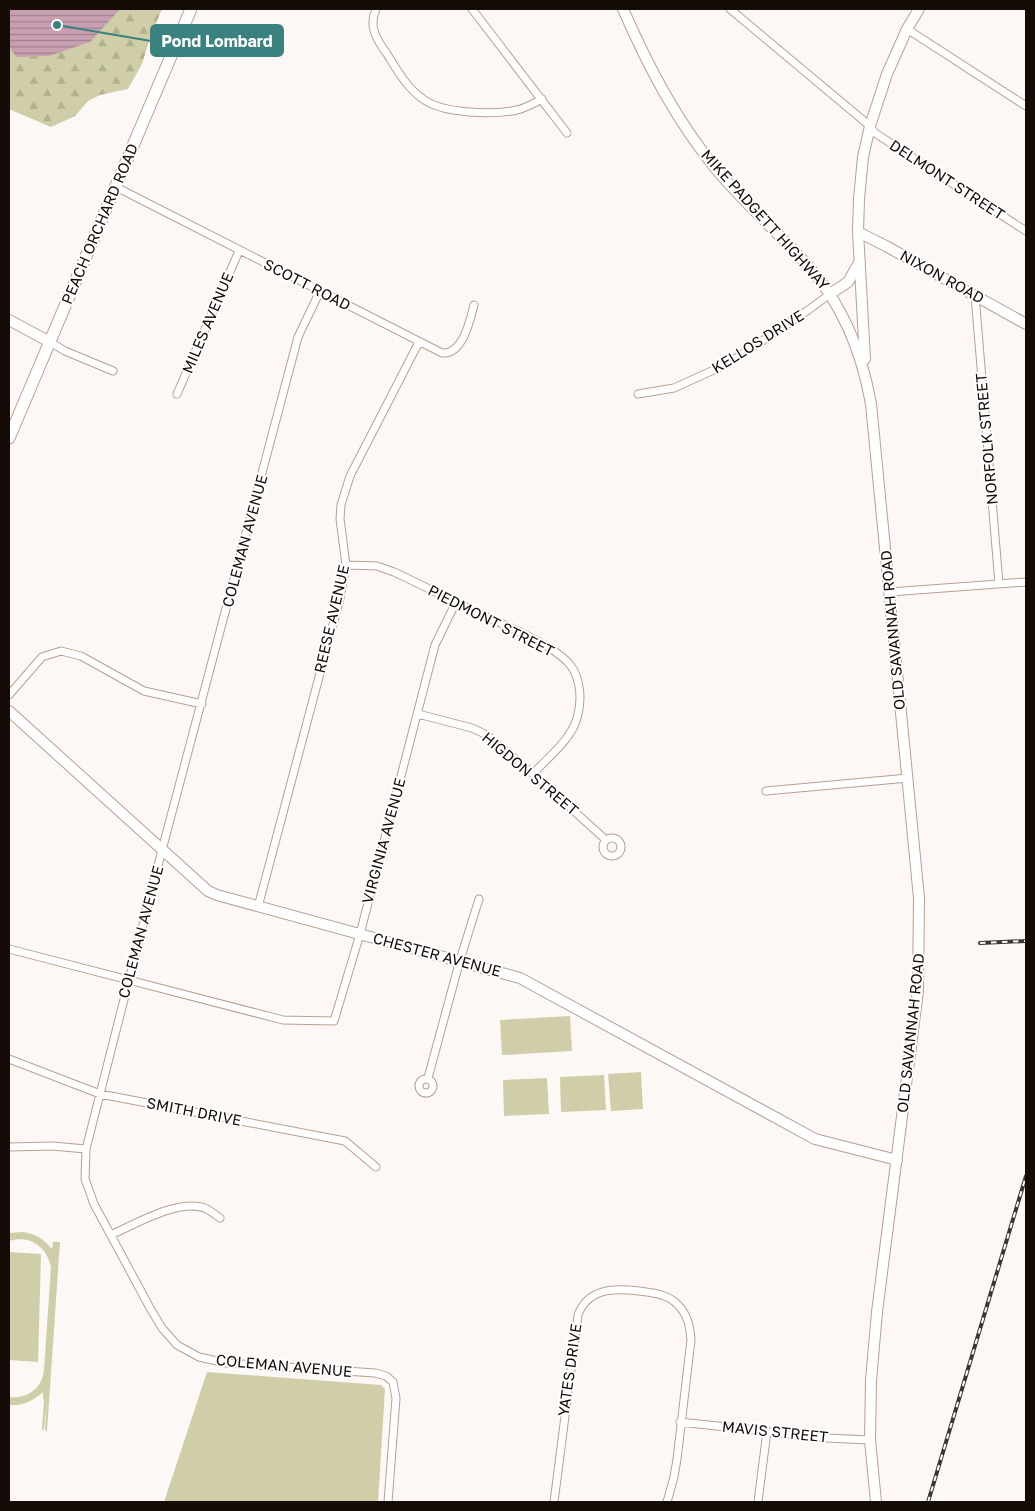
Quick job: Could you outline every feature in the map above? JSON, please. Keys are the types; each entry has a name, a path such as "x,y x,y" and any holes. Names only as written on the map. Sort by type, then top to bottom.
{"main road":[{"name":"PEACH ORCHARD ROAD","path":"9,438 191,9"},
{"name":"MIKE PADGETT HIGHWAY","path":"623,9 659,86 694,140 716,169 810,268 830,294 850,329 862,360 871,404 875,444"},
{"path":"867,379 858,232 861,176 870,126 887,74 907,29 919,9"},
{"name":"NIXON ROAD","path":"858,232 1026,324"},
{"name":"KELLOS DRIVE","path":"830,294 848,282 860,261"},
{"path":"9,320 50,342"},
{"name":"OLD SAVANNAH ROAD","path":"875,444 919,898 917,1001 876,1319 871,1380 870,1440 876,1502"},
{"name":"CHESTER AVENUE","path":"9,711 208,891 223,898 460,960 520,978 815,1139 897,1160"}],"street":[{"path":"376,9 372,19 375,35 404,80 422,99 434,106 463,111 511,111 525,108 542,99"},
{"path":"472,9 567,133"},
{"name":"DELMONT STREET","path":"730,9 870,126 875,133 1026,231"},
{"path":"907,29 1026,106"},
{"name":"SCOTT ROAD","path":"116,187 442,353 452,352 462,339 474,305"},
{"name":"MILES AVENUE","path":"177,394 239,251"},
{"name":"COLEMAN AVENUE","path":"320,291 298,337 128,981 86,1149 84,1172 86,1186 111,1236 162,1328 177,1345 190,1353 226,1363 375,1373 386,1376 392,1382 396,1391 396,1398 388,1502"},
{"name":"KELLOS DRIVE","path":"638,394 674,388 718,368 808,312 830,294"},
{"name":"NORFOLK STREET","path":"974,295 999,584"},
{"path":"50,342 113,371"},
{"name":"REESE AVENUE","path":"258,907 340,598 346,565 340,519 342,497 350,476 419,342"},
{"name":"PIEDMONT STREET","path":"346,565 378,566 388,569 520,632 553,650 565,659 572,667 578,682 580,695 577,718 568,737 533,774"},
{"path":"890,592 1026,582"},
{"name":"VIRGINIA AVENUE","path":"9,949 283,1020 334,1021 360,934 435,646 456,602"},
{"path":"9,695 42,657 61,651 80,656 144,691 202,704"},
{"name":"HIGDON STREET","path":"418,714 480,732 533,774 606,840"},
{"path":"766,791 908,778"},
{"path":"428,1078 460,960 479,899"},
{"name":"SMITH DRIVE","path":"9,1059 100,1094 345,1141 376,1167"},
{"path":"9,1147 52,1146 86,1149"},
{"path":"111,1236 157,1213 173,1209 206,1208 220,1218"},
{"name":"YATES DRIVE","path":"554,1502 576,1324 580,1309 593,1295 619,1289 658,1293 668,1297 678,1304 689,1321 691,1340 674,1477 667,1502"},
{"name":"MAVIS STREET","path":"680,1422 827,1438 870,1440"},
{"path":"758,1502 767,1431"}],"green space":[{"path":"9,9 162,9 142,64 128,89 100,95 88,101 75,116 51,127 9,109"},
{"path":"570,1016 572,1051 502,1055 500,1020"},
{"path":"641,1072 643,1109 611,1111 608,1074"},
{"path":"604,1075 606,1110 561,1112 560,1077"},
{"path":"547,1078 549,1114 504,1116 503,1080"},
{"path":"23,1232 32,1234 46,1242 52,1249 53,1242 60,1242 47,1431 45,1430 47,1400 44,1430 42,1430 43,1392 27,1402 19,1405 9,1405 9,1397 22,1396 37,1387 43,1377 44,1370 51,1267 45,1253 36,1244 24,1240 9,1241 9,1233"},
{"path":"9,1252 41,1254 38,1362 9,1360"},
{"path":"207,1372 381,1385 385,1389 378,1502 164,1502"}],"shaded area":[{"path":"9,9 120,9 90,42 49,56 16,57 9,46"}],"railway":[{"path":"980,943 1026,941"},
{"path":"928,1502 1026,1176"}],"place":[{"name":"Pond Lombard","path":"57,25"}]}
